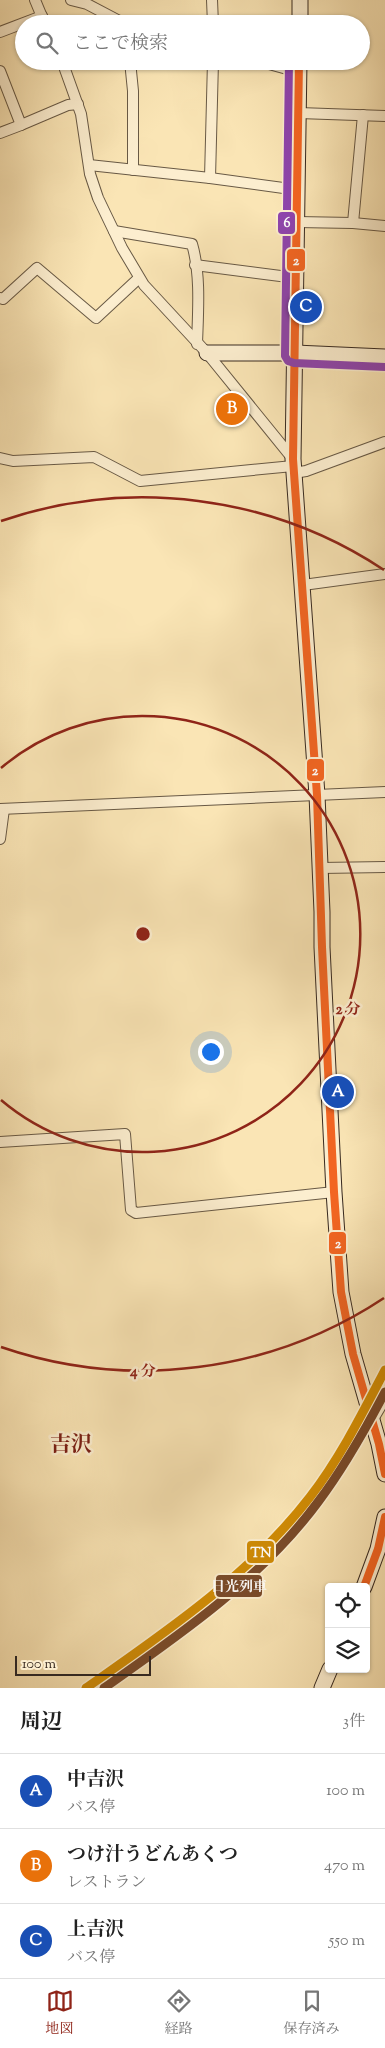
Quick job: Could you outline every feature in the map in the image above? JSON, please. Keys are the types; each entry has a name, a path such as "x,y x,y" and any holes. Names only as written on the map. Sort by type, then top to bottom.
{"street":[{"path":"35,0 42,15"},
{"path":"71,0 87,4 108,15"},
{"path":"212,0 213,15"},
{"path":"300,0 300,15"},
{"path":"0,32 15,28"},
{"path":"65,70 78,104 89,165 98,198 139,278 202,349 294,466"},
{"path":"131,70 133,91 133,170"},
{"path":"210,178 213,70"},
{"path":"298,70 294,466 318,795 322,946 334,1192 339,1270 345,1316 353,1354 379,1444 385,1474"},
{"path":"0,71 21,125"},
{"path":"0,134 68,105 78,104"},
{"path":"298,113 385,116"},
{"path":"353,223 363,115"},
{"path":"89,165 298,190"},
{"path":"297,222 353,223 385,226"},
{"path":"114,231 192,244 202,349"},
{"path":"195,264 296,278"},
{"path":"0,298 3,299 36,268 96,318 139,278"},
{"path":"202,349 385,357"},
{"path":"0,458 13,461 94,457 140,482 294,466 306,471 385,442"},
{"path":"303,585 385,574"},
{"path":"0,838 2,809 385,792"},
{"path":"321,868 385,867"},
{"path":"0,1142 125,1134 131,1210 136,1214 334,1192"},
{"path":"372,1421 385,1399"},
{"path":"366,1583 372,1568 384,1525"},
{"path":"322,1688 328,1673"}],"transit line":[{"name":"6","path":"289,70 285,356 288,361 294,363 385,367"},
{"name":"2","path":"299,70 293,459 317,795 322,947 334,1192 341,1292 353,1354 379,1444 385,1474"},
{"name":"TN","path":"86,1688 206,1601 261,1552 321,1482 350,1435 385,1370"},
{"name":"日光列車","path":"104,1688 191,1625 272,1556 296,1530 337,1476 385,1392"},
{"name":"2","path":"365,1583 378,1549 385,1517"}],"place":[{"name":"上吉沢","path":"306,307"},
{"name":"つけ汁うどんあくつ","path":"232,409"},
{"name":"中吉沢","path":"338,1092"}],"district":[{"name":"吉沢","path":"71,1446"}]}
